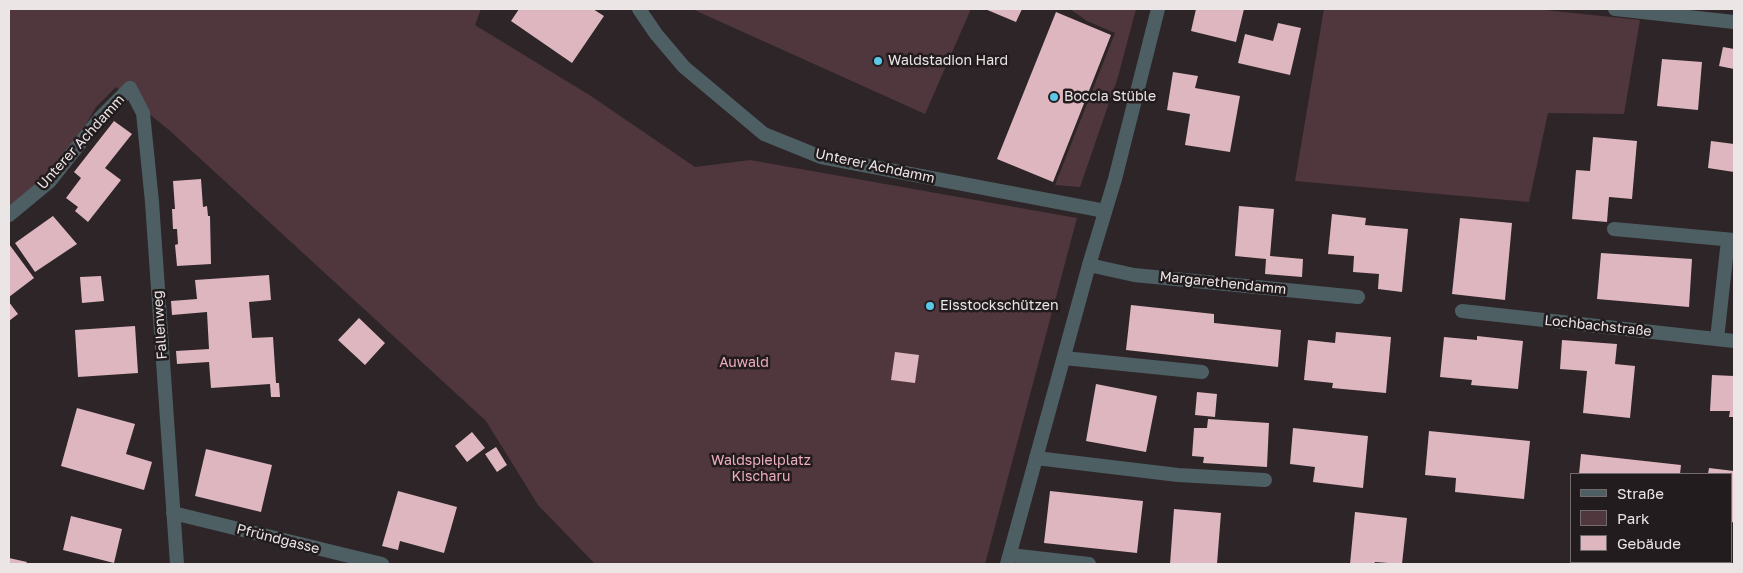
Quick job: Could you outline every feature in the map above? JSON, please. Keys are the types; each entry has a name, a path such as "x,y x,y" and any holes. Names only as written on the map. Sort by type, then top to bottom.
{"street":[{"name":"Unterer Achdamm","path":"639,9 656,34 684,67 764,134 821,157 1105,211"},
{"path":"1089,564 1008,559 1105,211 1158,9"},
{"path":"1615,9 1734,22"},
{"name":"Unterer Achdamm","path":"9,215 50,181 100,118 130,88"},
{"name":"Fallenweg","path":"130,88 142,113 152,202 177,564"},
{"path":"1614,229 1731,240 1717,339"},
{"name":"Margarethendamm","path":"1089,265 1134,275 1358,297"},
{"name":"Lochbachstraße","path":"1462,311 1734,340"},
{"path":"1064,358 1202,372"},
{"path":"1036,458 1178,475 1265,480"},
{"name":"Pfründgasse","path":"173,513 350,560 382,564"}],"green space":[{"name":"Auwald","path":"9,9 481,9 475,25 591,96 695,167 750,160 1077,218 985,564 595,564 538,505 486,421 169,130 116,87 96,107 66,159 9,210"},
{"name":"Waldstadion Hard","path":"692,9 971,9 925,114"},
{"path":"1070,9 1136,9 1118,77 1080,187 1055,185 1115,33 1087,21"},
{"path":"1324,9 1535,9 1640,20 1624,114 1548,113 1529,202 1295,181"}],"building":[{"path":"519,9 593,9 604,16 572,63 511,21"},
{"path":"985,9 1022,9 1016,22"},
{"path":"1196,9 1244,9 1236,42 1191,31"},
{"name":"Boccia Stüble","path":"1056,12 1111,35 1053,182 997,159"},
{"path":"1278,23 1301,28 1290,75 1238,63 1245,34 1273,41"},
{"path":"1723,47 1734,49 1734,69 1719,66"},
{"path":"1662,59 1702,62 1698,110 1657,106"},
{"path":"1173,72 1198,76 1195,88 1240,96 1230,152 1185,145 1190,114 1167,110"},
{"path":"114,121 132,134 105,168 121,180 88,222 75,211 78,207 66,198 81,178 74,172"},
{"path":"1593,137 1637,141 1632,199 1609,197 1607,222 1572,219 1576,170 1590,171"},
{"path":"1711,141 1734,144 1734,172 1708,168"},
{"path":"201,179 203,207 207,206 208,216 210,216 211,264 177,266 175,245 178,244 177,229 173,229 172,209 175,209 173,181"},
{"path":"1239,206 1274,209 1270,256 1303,259 1302,277 1265,274 1266,259 1235,256"},
{"path":"1332,214 1366,218 1365,225 1408,229 1402,292 1378,289 1379,274 1353,272 1354,256 1328,254"},
{"path":"53,216 77,244 35,272 15,243"},
{"path":"1460,218 1512,223 1505,300 1452,294"},
{"path":"9,244 34,278 9,297"},
{"path":"1601,253 1692,259 1689,307 1597,299"},
{"path":"269,275 271,300 249,302 252,338 273,337 276,383 279,383 280,397 271,397 270,384 211,388 209,362 177,364 176,351 209,349 207,312 172,315 171,301 197,299 195,280"},
{"path":"101,276 104,301 82,303 80,277"},
{"path":"9,302 18,314 9,321"},
{"path":"1131,305 1214,314 1214,323 1281,330 1278,367 1126,350"},
{"path":"359,318 385,343 365,365 338,340"},
{"path":"135,326 138,373 78,377 75,330"},
{"path":"1336,332 1391,337 1386,393 1332,388 1333,383 1304,380 1308,340 1335,343"},
{"path":"1477,336 1523,341 1518,389 1471,385 1472,380 1440,377 1444,337 1477,340"},
{"path":"1562,340 1617,344 1615,364 1635,366 1630,418 1583,413 1587,371 1560,369"},
{"path":"895,352 919,355 915,383 891,380"},
{"path":"1712,375 1734,376 1734,417 1729,417 1730,411 1710,411"},
{"path":"1096,384 1157,396 1146,452 1086,441"},
{"path":"1197,392 1217,394 1215,417 1195,415"},
{"path":"77,408 135,424 126,454 152,462 144,490 61,466"},
{"path":"1208,419 1269,423 1267,467 1203,463 1204,457 1192,456 1194,428 1207,428"},
{"path":"1293,428 1368,436 1363,488 1313,482 1315,467 1290,464"},
{"path":"1429,431 1530,441 1524,499 1455,492 1456,478 1425,475"},
{"path":"472,432 485,448 467,462 455,446"},
{"path":"496,447 507,465 497,472 485,454"},
{"path":"206,449 272,465 261,512 195,496"},
{"path":"1581,454 1681,465 1680,473 1579,473"},
{"path":"1709,468 1734,471 1734,523 1733,473 1708,473"},
{"path":"398,491 457,507 444,553 400,541 398,550 382,546"},
{"path":"1050,491 1143,501 1137,553 1044,543"},
{"path":"1174,509 1221,513 1217,564 1170,564"},
{"path":"1355,512 1407,518 1402,564 1375,562 1374,564 1350,564"},
{"path":"71,516 122,529 114,563 63,550"},
{"path":"9,558 27,562 26,564 9,564"},
{"path":"1676,563 1723,563 1723,564"}],"place":[{"name":"Waldstadion Hard","path":"878,61"},
{"name":"Boccia Stüble","path":"1054,97"},
{"name":"Eisstockschützen","path":"930,306"}],"park label":[{"name":"Waldspielplatz Kischaru","path":"761,470"}]}
